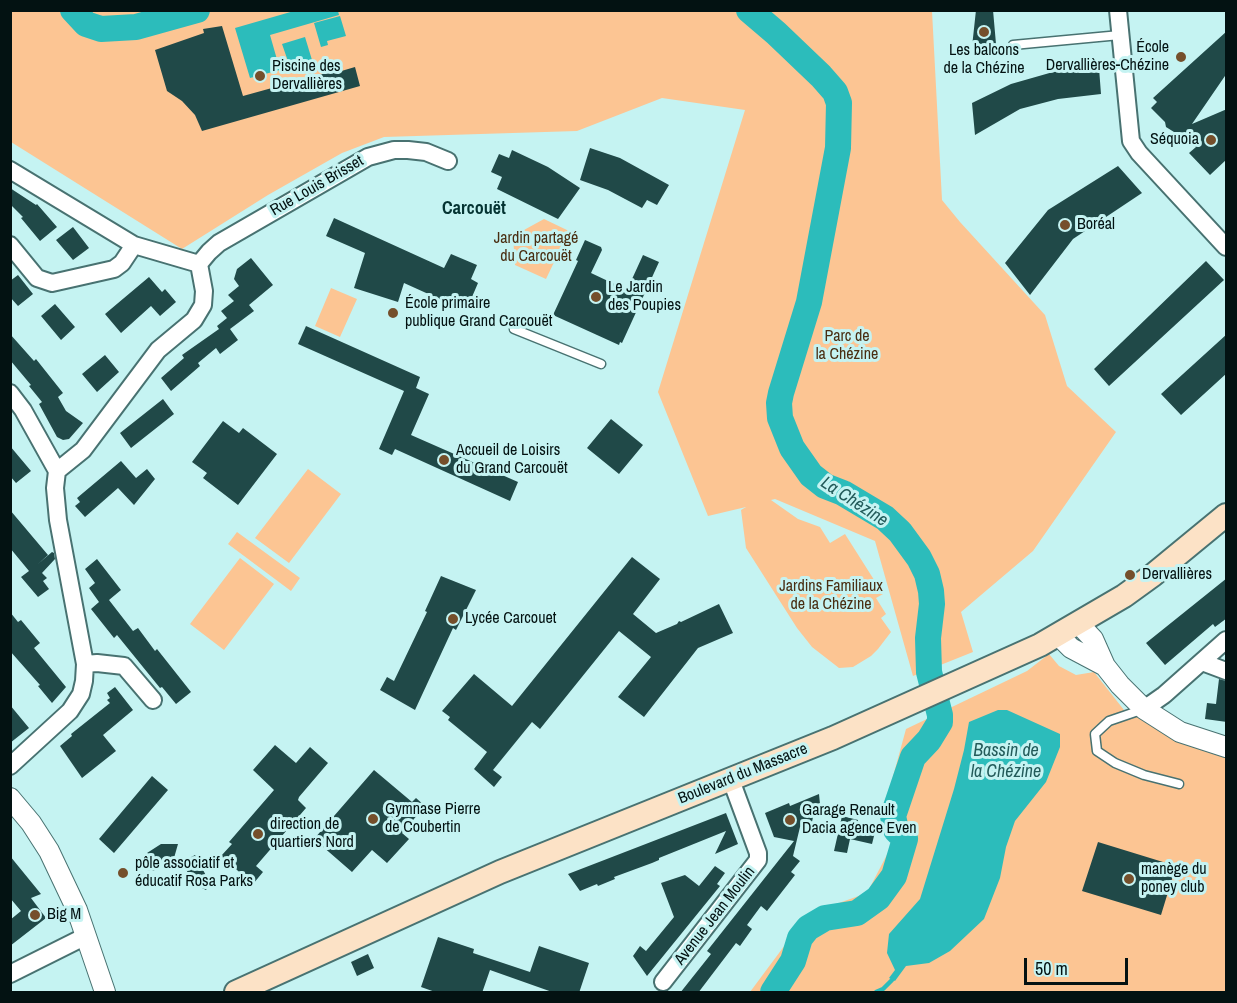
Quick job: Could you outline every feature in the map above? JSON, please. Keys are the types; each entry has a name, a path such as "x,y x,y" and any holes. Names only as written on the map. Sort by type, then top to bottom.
{"main road":[{"name":"Boulevard du Massacre","path":"236,993 500,872 833,738 1040,645 1117,601 1227,515"}],"street":[{"path":"1118,10 1131,141 1227,246"},
{"name":"Rue Louis Brisset","path":"199,264 219,243 368,156 394,150 408,150 426,152 448,161"},
{"path":"12,171 135,245 199,264 204,291 200,312 194,320 167,341 151,358 83,450 57,471"},
{"path":"10,245 37,278 52,283 114,269 122,264 135,245"},
{"path":"10,393 57,471 55,488 58,520 85,664 83,688 75,705 10,766"},
{"path":"1078,623 1092,639 1106,666 1130,697 1144,709 1180,732 1227,747"},
{"path":"1058,635 1071,648 1106,666"},
{"path":"1144,709 1227,640"},
{"path":"1202,662 1227,671"},
{"path":"85,664 124,666 153,700"},
{"name":"Avenue Jean Moulin","path":"663,982 758,860 758,853 730,780"},
{"path":"10,798 31,823 49,851 77,910 105,993"},
{"path":"10,974 86,936"}],"lane":[{"path":"1012,45 1120,36"},
{"path":"514,329 601,364"},
{"path":"1144,709 1109,721 1095,734 1097,751 1115,764 1144,775 1179,784"}],"green space":[{"name":"Parc de la Chézine","path":"10,11 932,11 942,200 1045,315 1067,386 1116,432 1033,551 961,612 973,652 913,676 875,541 775,499 771,500 798,519 820,527 830,543 845,534 883,594 876,598 886,614 881,618 891,632 871,656 853,667 839,668 812,647 797,628 746,548 741,510 746,507 708,516 658,392 745,110 662,98 577,131 384,137 342,153 268,195 182,249 11,142"},
{"name":"Jardin partagé du Carcouët","path":"544,219 569,231 546,279 515,265 513,236"},
{"path":"331,288 357,299 340,337 315,326"},
{"path":"308,469 341,494 289,563 255,538"},
{"path":"237,532 300,578 291,591 228,544"},
{"path":"240,558 274,584 224,650 190,624"},
{"path":"1049,654 1059,666 1076,675 1094,672 1124,710 1196,746 1226,754 1226,992 750,992 808,914 867,893 892,845 883,813 906,729 1027,671"}],"water":[{"path":"294,11 338,11 339,15 270,35 280,70 250,78 235,28"},
{"path":"340,16 346,36 327,41 328,45 321,47 314,23"},
{"path":"305,37 312,60 290,67 282,44"},
{"name":"Bassin de la Chézine","path":"998,710 1007,710 1060,734 1060,747 1046,782 1015,821 1006,847 1000,878 984,919 950,951 929,963 906,966 895,981 889,978 895,970 887,953 889,934 920,899 954,789 969,722"}],"building":[{"name":"Les balcons de la Chézine","path":"976,10 993,10 996,44 972,47"},
{"path":"222,26 243,96 355,67 360,86 202,131 195,115 182,101 167,91 155,50 204,33 203,29"},
{"path":"1227,31 1227,73 1192,124 1227,109 1227,159 1210,175 1189,153 1196,147 1181,140 1179,144 1172,133 1174,132 1166,127 1165,122 1151,108 1157,102 1153,98"},
{"path":"1099,68 1101,94 1058,99 1020,109 975,135 972,103 1011,84 1053,72"},
{"path":"590,148 620,158 669,185 657,205 647,200 642,208 608,190 580,180"},
{"path":"512,150 548,167 580,188 558,219 497,189 502,177 491,172 499,154 509,158"},
{"name":"Boréal","path":"1118,166 1142,193 1073,239 1030,295 1005,263 1048,210"},
{"path":"10,188 37,204 57,227 40,241 21,218 23,217 10,204"},
{"path":"334,218 444,268 451,254 477,265 471,279 478,283 466,311 404,283 398,302 354,288 365,253 326,236"},
{"path":"73,227 89,248 73,260 56,240"},
{"path":"585,240 601,247 602,250 591,273 627,290 643,255 659,262 622,343 620,342 619,345 553,315 578,261 576,260"},
{"path":"251,258 273,285 249,305 254,311 230,329 238,340 220,354 216,348 198,363 200,366 171,391 161,378 184,358 182,355 219,329 217,326 227,318 221,311 234,301 228,295 239,286 234,279 237,269"},
{"path":"1206,261 1224,280 1109,386 1094,369"},
{"path":"18,275 33,294 18,306 10,297 10,281"},
{"path":"149,277 162,292 165,289 176,302 160,316 151,306 121,333 105,314"},
{"path":"55,304 75,327 61,340 41,316"},
{"path":"306,326 420,377 416,388 429,394 411,435 518,482 510,501 395,449 392,455 379,449 404,391 298,344"},
{"path":"10,334 34,361 36,359 63,393 58,397 66,411 83,423 69,439 63,440 57,437 39,404 42,402 10,360"},
{"path":"1227,334 1227,373 1181,415 1161,394"},
{"path":"105,355 119,372 97,392 82,374"},
{"path":"163,399 174,414 131,448 120,433"},
{"path":"611,419 643,445 619,474 587,448"},
{"path":"223,421 239,433 243,428 277,454 238,505 203,478 207,473 192,462"},
{"path":"10,446 31,471 16,483 10,476"},
{"path":"121,461 136,478 147,469 155,479 134,505 118,488 85,517 75,506 80,502 77,498"},
{"path":"10,510 48,555 38,564 52,552 54,553 55,559 42,573 47,578 43,581 49,589 38,597 21,577 29,571 10,548"},
{"path":"632,557 660,579 633,614 656,633 719,604 733,633 698,648 644,717 618,697 651,657 619,631 540,729 532,722 493,770 502,777 494,787 474,769 487,752 448,720 450,717 442,711 474,674 512,706"},
{"path":"97,559 121,590 109,600 133,631 138,628 155,651 157,649 191,692 176,704 117,635 114,638 91,609 99,602 89,588 95,583 85,569"},
{"path":"441,576 476,590 456,630 453,628 415,710 380,690 387,677 394,681 427,612 425,611"},
{"path":"1227,578 1227,618 1215,627 1213,624 1165,665 1146,643"},
{"path":"10,612 18,622 21,620 40,643 34,648 66,687 52,703 38,686 40,685 10,651"},
{"path":"1219,679 1227,681 1227,722 1205,719 1207,703 1216,704"},
{"path":"115,687 133,710 103,735 116,751 82,778 60,746 72,736 71,734 110,703 107,700 110,698 107,693"},
{"path":"10,705 29,728 10,743"},
{"path":"275,745 296,763 310,747 328,763 299,797 298,800 306,808 256,866 263,872 253,884 221,856 232,844 229,842 274,790 253,770"},
{"name":"Gymnase Pierre de Coubertin","path":"374,770 412,802 416,798 425,806 402,833 409,839 387,863 372,850 352,872 314,839"},
{"path":"152,776 168,790 114,853 99,839"},
{"path":"819,794 821,814 813,817 812,822 800,827 793,856 800,861 791,872 795,875 767,911 761,906 747,925 752,929 740,946 736,943 698,993 680,993 711,954 707,951 794,841 774,837 765,813"},
{"path":"726,813 738,844 715,854 726,831 614,877 615,879 598,886 597,884 580,891 568,874"},
{"path":"842,816 858,820 857,824 876,828 872,844 850,839 847,853 834,851"},
{"name":"manège du poney club","path":"1098,842 1176,866 1161,915 1082,891"},
{"path":"161,844 178,844 174,858 165,858 159,862 154,871 140,869 147,853"},
{"path":"195,855 210,883 206,890 194,884 182,862"},
{"path":"10,856 41,894 31,898 46,918 10,946 10,920 21,911 10,898"},
{"path":"715,866 725,873 717,884 720,886 647,976 633,956 640,946 646,951 674,917 661,883 685,875 699,886"},
{"path":"438,937 474,949 473,953 530,972 539,946 589,963 579,993 555,993 490,970 482,993 438,993 421,987"},
{"path":"368,954 374,968 357,976 351,962"}],"waterway":[{"name":"La Chézine","path":"73,10 86,24 101,29 136,27 197,10"},
{"name":"La Chézine","path":"749,10 821,76 835,92 839,103 838,148 809,302 781,393 780,418 792,448 811,475 825,486 843,493 885,518 900,532 919,558 927,574 931,591 932,604 928,638 929,672 940,715 940,722 929,740 913,757 893,816 896,830 905,839 894,876 878,898 857,913 825,918 808,928 800,938 793,961 773,992"},
{"path":"876,992 892,980"}],"place":[{"name":"Les balcons de la Chézine","path":"984,32"},
{"name":"École Dervallières-Chézine","path":"1181,57"},
{"name":"Piscine des Dervallières","path":"260,76"},
{"name":"Séquoia","path":"1211,140"},
{"name":"Boréal","path":"1065,225"},
{"name":"Le Jardin des Poupies","path":"596,297"},
{"name":"École primaire publique Grand Carcouët","path":"393,313"},
{"name":"Accueil de Loisirs du Grand Carcouët","path":"444,460"},
{"name":"Dervallières","path":"1130,575"},
{"name":"Lycée Carcouet","path":"453,619"},
{"name":"Gymnase Pierre de Coubertin","path":"373,819"},
{"name":"Garage Renault Dacia agence Even","path":"790,820"},
{"name":"direction de quartiers Nord","path":"258,834"},
{"name":"pôle associatif et éducatif Rosa Parks","path":"123,873"},
{"name":"manège du poney club","path":"1129,879"},
{"name":"Big M","path":"35,915"}],"district":[{"name":"Carcouët","path":"474,209"}],"park label":[{"name":"Jardins Familiaux de la Chézine","path":"831,596"}]}
